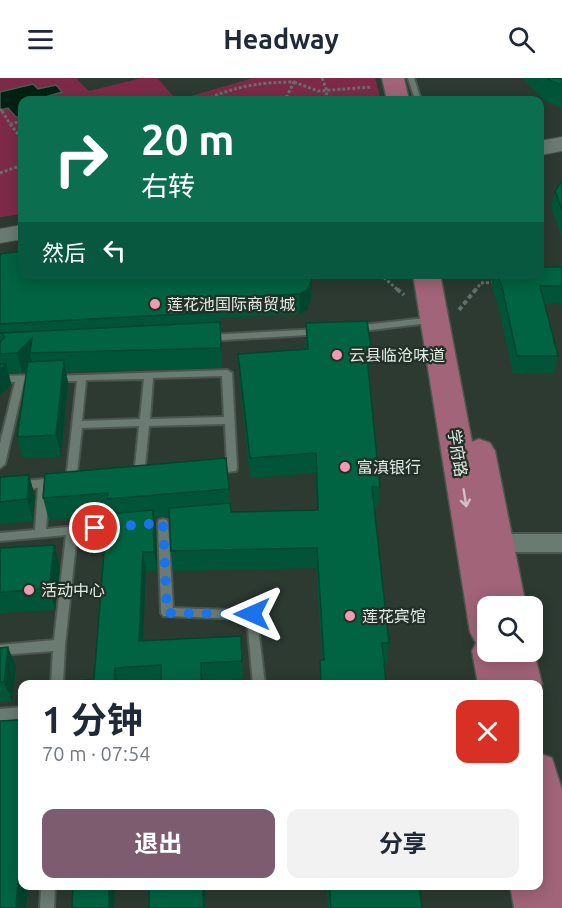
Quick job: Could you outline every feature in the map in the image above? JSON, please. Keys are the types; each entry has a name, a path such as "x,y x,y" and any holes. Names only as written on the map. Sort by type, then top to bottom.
{"main road":[{"name":"学府路","path":"428,279 445,318 497,543 506,596"},
{"name":"学府路","path":"446,279 445,318 483,596"},
{"path":"493,662 496,680"},
{"path":"519,662 522,680"},
{"path":"543,799 562,901"},
{"path":"533,890 536,908"}],"street":[{"path":"544,147 562,144"},
{"path":"0,236 18,233"},
{"path":"497,543 562,543"}],"lane":[{"path":"399,86 413,96"},
{"path":"346,330 445,318"},
{"path":"201,338 335,331"},
{"path":"0,379 227,374 232,468 197,471"},
{"path":"139,476 149,375"},
{"path":"71,481 82,377"},
{"path":"0,464 4,424 20,379"},
{"path":"77,426 229,420"},
{"path":"128,477 150,475"},
{"path":"0,487 82,480"},
{"path":"40,533 44,483"},
{"path":"163,523 167,613 252,614 259,680"},
{"path":"0,537 129,526"},
{"path":"57,680 72,530"},
{"path":"0,650 59,645"},
{"path":"0,715 18,713"},
{"path":"47,908 48,890"}],"path":[{"path":"322,78 326,96"},
{"path":"214,96 257,82 294,82 318,91 399,86"},
{"path":"287,96 294,82"},
{"path":"1,110 18,134"},
{"path":"10,124 18,122"},
{"path":"0,173 18,166"},
{"path":"480,279 481,283"},
{"path":"445,318 481,283 504,282"}],"shaded area":[{"path":"0,78 76,78 89,91 141,78 157,78 173,96 18,96 18,215 0,217"},
{"path":"253,78 375,78 380,96 191,96"},
{"path":"33,84 38,89 56,85 62,92 48,96 18,96 18,117 16,117 8,108 0,110 0,92"}],"building":[{"path":"547,78 562,78 562,85 551,81"},
{"path":"562,181 562,210 555,191"},
{"name":"莲花池国际商贸城","path":"18,252 18,279 312,279 307,290 300,294 219,298 220,312 0,324 0,254"},
{"path":"544,267 562,267 562,286 540,286 558,356 517,356 499,279 544,279"},
{"path":"367,321 371,347 366,347 380,487 372,487 389,643 382,643 386,680 321,680 320,660 324,660 317,548 171,551 169,508 230,503 231,512 318,510 316,453 250,458 238,354 308,349 306,323"},
{"path":"220,322 221,348 30,353 32,338 17,353 0,354 0,342 5,337 1,333"},
{"path":"64,360 56,435 17,437 28,362"},
{"path":"226,458 229,489 107,499 108,493 43,498 45,474"},
{"path":"29,475 27,499 0,502 0,477"},
{"path":"153,510 154,552 143,552 139,641 241,636 242,661 201,663 201,680 161,680 161,665 115,668 114,680 83,680 94,679 107,514"},
{"path":"54,545 49,589 0,592 0,548"},
{"path":"8,647 4,682 0,682 0,648"},
{"path":"18,720 16,908 0,908 0,721"},
{"path":"73,890 109,890 109,908 72,908"},
{"path":"149,890 203,890 203,908 149,908"},
{"path":"329,890 420,890 422,908 331,908"}],"place":[{"name":"莲花池国际商贸城","path":"155,304"},
{"name":"云县临沧味道","path":"337,355"},
{"name":"富滇银行","path":"345,467"},
{"name":"活动中心","path":"29,590"},
{"name":"莲花宾馆","path":"350,616"}],"route":[{"path":"95,528 163,523 167,613 252,614"}]}
